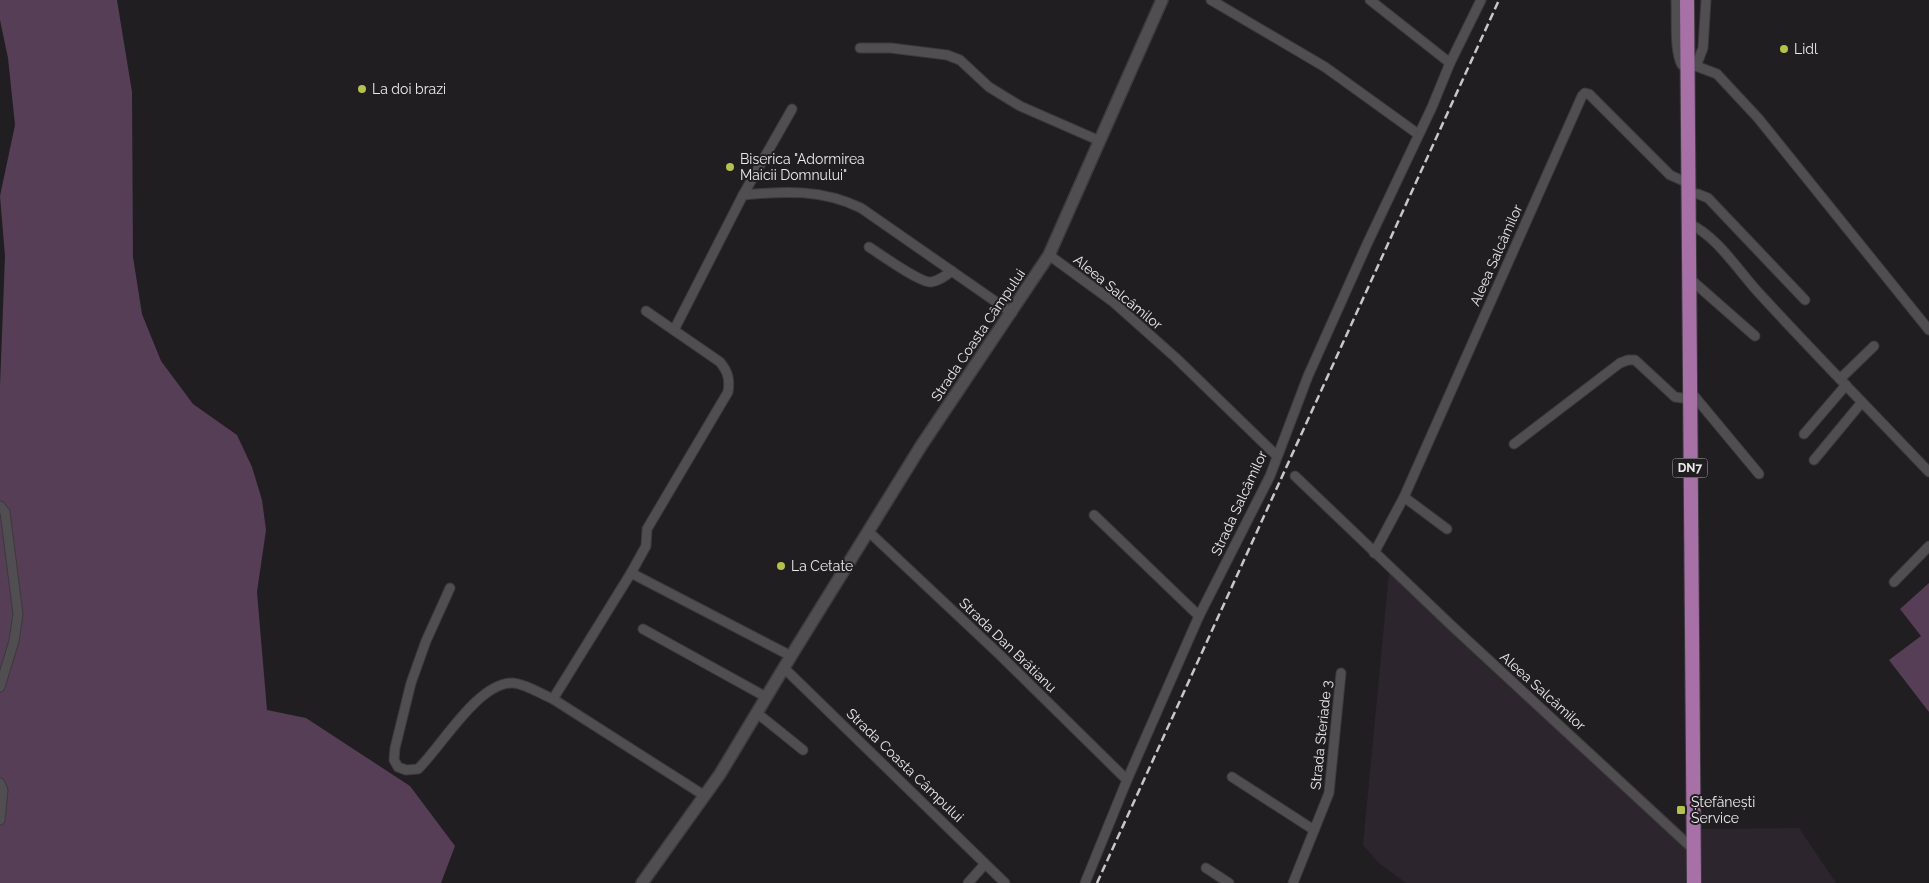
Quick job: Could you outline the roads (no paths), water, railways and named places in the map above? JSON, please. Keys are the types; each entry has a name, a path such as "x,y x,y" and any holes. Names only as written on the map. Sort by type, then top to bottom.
{"main road":[{"name":"DN7","path":"1687,0 1692,66 1688,223 1694,883"}],"street":[{"name":"Strada Coasta Câmpului","path":"642,883 720,774 932,429 1012,313 1049,255 1162,0"},
{"path":"1211,0 1325,67 1418,134"},
{"path":"1370,0 1450,63"},
{"name":"Strada Salcâmilor","path":"1085,883 1127,780 1199,616 1270,476 1308,376 1368,242 1432,107 1450,63 1481,0"},
{"path":"1676,0 1680,63 1682,66 1692,66 1717,74 1758,118 1929,330"},
{"path":"1692,66 1703,48 1706,0"},
{"path":"860,48 891,48 947,55 960,60 989,87 1020,106 1100,140"},
{"name":"Aleea Salcâmilor","path":"1374,553 1404,497 1582,96 1585,93 1589,94 1670,175 1688,188"},
{"path":"674,330 743,195 792,110"},
{"path":"1688,188 1708,198 1805,300"},
{"path":"743,195 787,191 844,199 861,208 1012,313"},
{"path":"1688,223 1699,228 1711,238 1757,291 1929,472"},
{"path":"869,247 916,277 929,282 940,280 952,271"},
{"name":"Aleea Salcâmilor","path":"1049,255 1119,307 1176,358 1277,456"},
{"path":"1689,278 1755,336"},
{"path":"553,699 632,573 646,546 647,529 728,392 729,380 727,370 720,362 646,311"},
{"path":"1804,434 1843,382 1874,346"},
{"path":"1514,444 1610,370 1628,360 1635,360 1675,397 1690,395 1759,474"},
{"path":"1814,460 1862,402"},
{"name":"Aleea Salcâmilor","path":"1294,476 1374,553 1694,850"},
{"path":"1404,497 1446,529"},
{"path":"0,506 5,512 18,614 14,641 0,687"},
{"path":"1094,515 1199,616"},
{"name":"Strada Dan Brătianu","path":"868,531 1000,655 1127,780"},
{"path":"1894,582 1929,546"},
{"path":"632,573 791,656"},
{"path":"450,588 426,641 411,683 395,748 394,760 398,767 406,770 418,769 432,756 464,714 484,695 501,685 515,683 553,699 705,796"},
{"path":"643,629 766,697"},
{"name":"Strada Coasta Câmpului","path":"784,668 1005,883"},
{"name":"Strada Steriade 3","path":"1292,883 1329,793 1341,673"},
{"path":"757,713 803,750"},
{"path":"1232,778 1314,830"},
{"path":"0,783 3,790 0,820"},
{"path":"968,883 985,864"},
{"path":"1206,868 1229,883"}],"railway":[{"path":"1097,883 1499,0"}],"place":[{"name":"Lidl","path":"1784,49"},
{"name":"La doi brazi","path":"362,89"},
{"name":"Biserica \"Adormirea Maicii Domnului\"","path":"730,167"},
{"name":"La Cetate","path":"781,566"},
{"name":"Ștefănești Service","path":"1681,810"}]}
